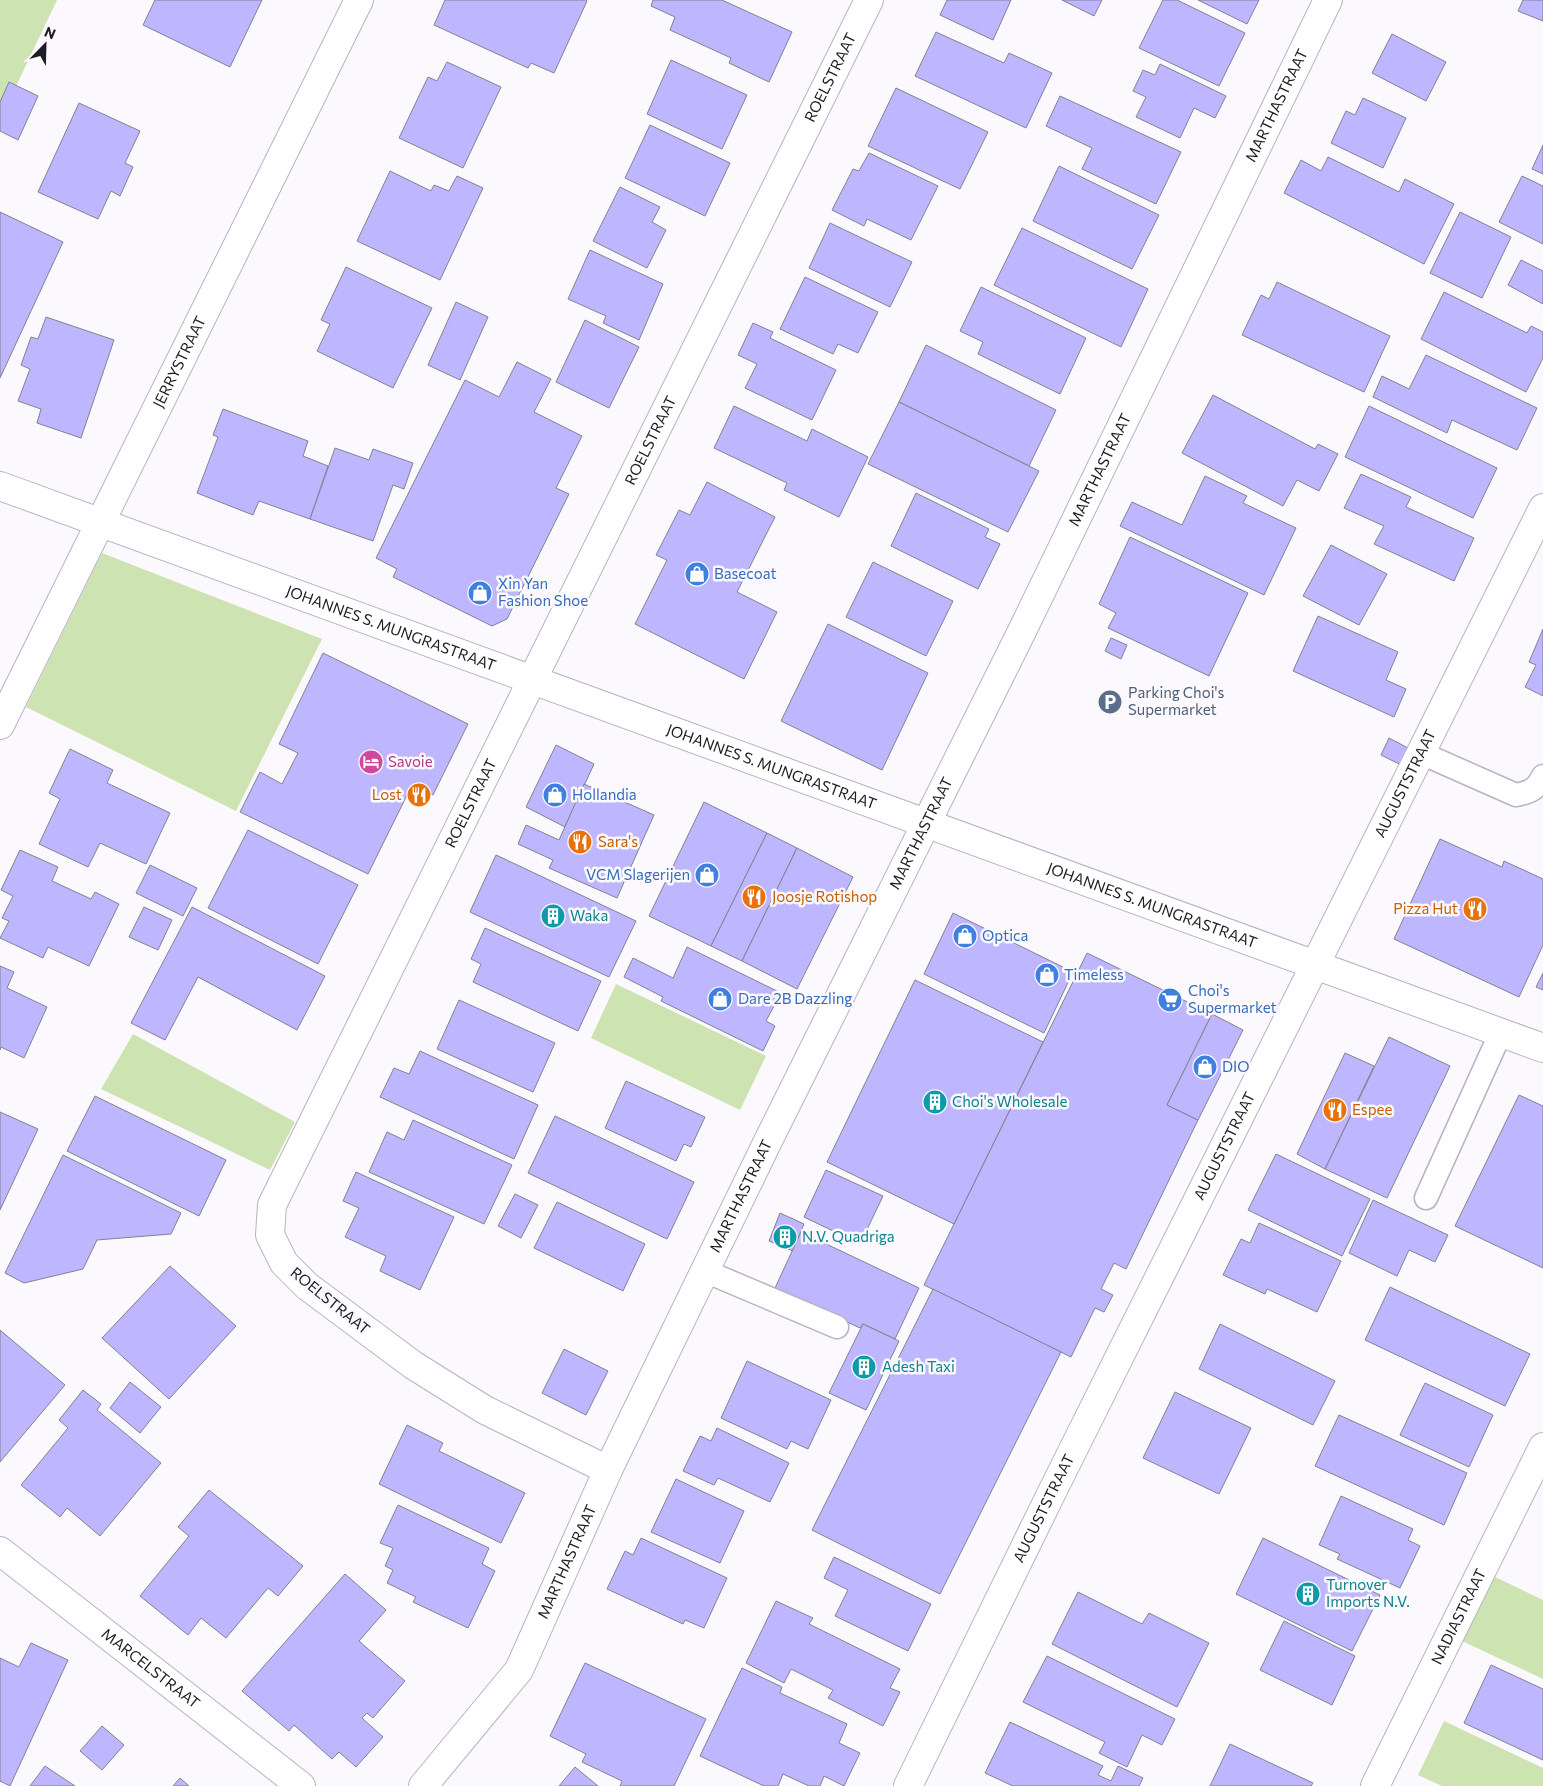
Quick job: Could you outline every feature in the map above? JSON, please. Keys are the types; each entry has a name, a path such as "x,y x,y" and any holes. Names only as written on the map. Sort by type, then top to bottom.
{"street":[{"name":"JERRYSTRAAT","path":"0,726 359,0"},
{"name":"ROELSTRAAT","path":"608,1470 485,1410 413,1366 307,1286 284,1263 270,1235 272,1205 533,682 869,0"},
{"name":"MARTHASTRAAT","path":"423,1786 519,1670 608,1470 927,823 1328,0"},
{"name":"JOHANNES S. MUNGRASTRAAT","path":"0,486 533,682 927,823 1543,1048"},
{"name":"AUGUSTSTRAAT","path":"908,1786 1543,508"},
{"name":"NADIASTRAAT","path":"1375,1786 1543,1447"},
{"name":"MARCELSTRAAT","path":"0,1551 302,1786"}],"lane":[{"path":"1421,752 1516,795 1531,792 1543,776"},
{"path":"1426,1198 1501,1032"},
{"path":"705,1271 837,1327"}],"green space":[{"path":"0,0 57,0 0,120"},
{"path":"102,553 322,639 236,811 26,707"},
{"path":"616,984 766,1056 740,1110 591,1038"},
{"path":"133,1034 295,1122 270,1170 101,1089"},
{"path":"1493,1576 1543,1600 1543,1679 1462,1641"},
{"path":"1444,1721 1543,1768 1543,1786 1442,1786 1418,1775"}],"building":[{"path":"155,0 262,0 230,67 143,25"},
{"path":"445,0 587,1 554,73 531,63 528,68 434,25"},
{"path":"653,0 722,0 792,32 769,82 729,63 731,58 670,30 675,17 651,6"},
{"path":"947,0 1011,0 993,40 940,15"},
{"path":"1062,0 1102,0 1094,16"},
{"path":"1163,0 1177,0 1245,33 1219,86 1139,48"},
{"path":"1198,0 1259,0 1247,24"},
{"path":"1523,0 1543,0 1543,21 1518,11"},
{"path":"936,32 1004,63 1009,53 1052,73 1026,128 915,76"},
{"path":"1392,34 1446,62 1426,101 1372,73"},
{"path":"671,60 747,95 722,149 647,114"},
{"path":"447,62 501,87 463,168 399,138 428,77 437,81"},
{"path":"1160,64 1226,96 1215,118 1194,108 1180,138 1136,117 1146,97 1133,91 1143,70 1155,75"},
{"path":"9,82 38,96 18,140 0,131 0,102"},
{"path":"896,88 988,132 960,189 868,146"},
{"path":"1060,96 1181,152 1156,204 1082,169 1092,148 1046,126"},
{"path":"1363,98 1406,118 1383,168 1331,143 1346,111 1355,115"},
{"path":"79,103 140,131 125,163 133,167 120,196 111,191 98,219 38,192"},
{"path":"650,125 730,163 705,216 625,178"},
{"path":"1543,145 1543,174 1532,169"},
{"path":"869,153 938,186 911,240 867,219 864,226 832,210 853,169 859,171"},
{"path":"1328,157 1399,192 1405,179 1454,204 1424,264 1284,193 1301,160 1321,171"},
{"path":"1059,166 1159,215 1132,269 1033,221"},
{"path":"390,171 431,191 434,185 449,191 457,176 483,188 440,280 357,241"},
{"path":"1522,176 1543,186 1543,244 1499,222"},
{"path":"620,187 660,207 652,222 666,230 647,268 593,241"},
{"path":"0,212 63,242 0,378"},
{"path":"1460,212 1511,237 1482,298 1430,273"},
{"path":"830,223 912,262 890,307 809,268"},
{"path":"1022,228 1148,289 1121,347 994,285"},
{"path":"590,250 663,284 639,340 603,323 606,316 568,299"},
{"path":"1521,260 1543,271 1543,304 1508,285"},
{"path":"346,267 432,308 393,388 317,351 330,324 321,320"},
{"path":"805,277 878,312 858,353 838,344 833,354 780,329"},
{"path":"1277,282 1390,336 1364,392 1242,335 1261,295 1269,299"},
{"path":"981,287 1086,338 1060,394 978,354 983,342 960,331"},
{"path":"1444,292 1527,333 1531,326 1543,332 1543,358 1526,392 1421,339"},
{"path":"456,302 488,317 460,380 428,365"},
{"path":"46,317 114,340 81,438 37,423 41,409 18,401 30,369 21,365 31,337 38,339"},
{"path":"585,320 639,347 609,408 556,382"},
{"path":"753,323 773,332 770,338 836,370 812,420 745,388 757,364 738,355"},
{"path":"926,345 1056,410 1029,466 899,402"},
{"path":"1426,355 1537,408 1517,450 1452,420 1447,433 1373,397 1382,376 1409,389"},
{"path":"517,362 551,379 534,412 582,436 556,488 569,494 507,619 492,626 393,577 397,569 376,558 465,380 499,397"},
{"path":"1213,395 1315,449 1318,444 1338,454 1319,491 1297,480 1283,506 1182,453"},
{"path":"899,402 1039,471 1008,532 868,464"},
{"path":"734,406 807,441 812,429 868,457 839,517 784,490 787,483 714,448"},
{"path":"1369,406 1497,468 1473,518 1345,457"},
{"path":"223,409 308,441 303,456 328,466 310,519 259,501 253,515 197,493 218,437 213,435"},
{"path":"335,448 369,460 373,449 413,463 404,489 393,485 373,541 310,519"},
{"path":"1361,474 1411,497 1406,507 1474,538 1454,581 1374,544 1384,526 1344,508"},
{"path":"1205,476 1247,496 1243,503 1296,528 1264,595 1120,526 1132,502 1182,525"},
{"path":"707,482 775,517 737,592 777,612 744,679 635,624 667,560 656,555 679,510 690,515"},
{"path":"916,493 989,529 985,537 1000,544 978,589 891,546"},
{"path":"1130,537 1248,593 1209,676 1108,628 1116,613 1099,604"},
{"path":"1331,545 1387,574 1359,625 1303,596"},
{"path":"873,562 953,601 926,656 846,617"},
{"path":"1318,616 1398,652 1386,680 1406,689 1394,717 1293,671"},
{"path":"828,624 928,673 882,770 781,721"},
{"path":"1543,629 1543,696 1525,687 1536,665 1529,662"},
{"path":"1111,638 1127,645 1121,659 1105,651"},
{"name":"Savoie","path":"323,653 468,724 433,795 412,785 368,874 240,812 260,772 282,784 298,753 279,744"},
{"path":"1389,738 1410,749 1401,765 1381,755"},
{"name":"Hollandia","path":"556,745 594,764 565,827 526,807"},
{"path":"70,749 113,770 107,783 170,813 146,864 100,843 88,867 39,844 60,799 49,793"},
{"name":"Sara's","path":"584,784 654,815 617,898 549,868 553,860 518,844 526,825 559,840"},
{"name":"VCM Slagerijen","path":"704,802 767,833 711,946 649,916"},
{"path":"248,830 358,885 318,964 208,908"},
{"name":"Joosje Rotishop","path":"767,833 797,848 742,961 711,946"},
{"name":"Pizza Hut","path":"1440,839 1502,867 1504,861 1543,879 1543,945 1519,997 1394,939"},
{"path":"797,848 853,877 797,989 742,961"},
{"path":"20,850 58,867 52,881 91,899 95,892 119,904 89,966 48,947 43,958 0,938 9,921 2,918 13,896 1,890"},
{"name":"Waka","path":"496,855 636,921 609,977 470,912"},
{"path":"150,865 197,888 183,916 136,893"},
{"path":"144,907 172,920 158,950 129,937"},
{"path":"192,907 325,976 297,1030 198,977 165,1040 131,1023"},
{"path":"953,913 1073,972 1044,1033 924,974"},
{"path":"485,928 601,981 578,1031 473,982 481,964 471,959"},
{"name":"Dare 2B Dazzling","path":"687,947 781,993 766,1021 775,1026 763,1051 661,1001 663,997 624,977 633,958 673,978"},
{"path":"1087,953 1212,1014 1167,1105 1198,1120 1126,1269 1114,1263 1101,1289 1113,1295 1104,1312 1095,1308 1071,1357 924,1285"},
{"path":"0,966 14,972 7,988 47,1007 24,1058 1,1047 0,1050"},
{"path":"1543,973 1543,990 1536,987"},
{"name":"Choi's Wholesale","path":"915,980 1043,1042 954,1224 827,1162"},
{"path":"459,1000 555,1043 533,1092 437,1049"},
{"name":"DIO","path":"1212,1014 1243,1030 1198,1120 1167,1105"},
{"path":"1389,1037 1450,1066 1387,1198 1325,1169"},
{"path":"420,1051 538,1105 514,1159 380,1097 394,1068 409,1074"},
{"name":"Espee","path":"1345,1053 1374,1066 1325,1169 1297,1154"},
{"path":"626,1081 705,1117 691,1147 684,1144 676,1161 605,1128"},
{"path":"1519,1095 1543,1106 1543,1268 1455,1226"},
{"path":"95,1096 226,1160 199,1216 67,1151"},
{"path":"0,1112 38,1129 0,1210"},
{"path":"555,1116 694,1182 667,1239 528,1173"},
{"path":"413,1120 512,1165 484,1224 369,1172 387,1132 404,1140"},
{"path":"1276,1154 1370,1199 1342,1256 1248,1210"},
{"path":"63,1155 181,1213 171,1234 97,1240 83,1269 24,1283 5,1273"},
{"path":"826,1170 883,1196 860,1244 804,1217"},
{"path":"356,1172 454,1217 420,1290 380,1271 386,1256 345,1237 359,1208 343,1201"},
{"path":"515,1194 538,1205 521,1238 498,1226"},
{"path":"1373,1200 1448,1235 1435,1262 1409,1250 1397,1276 1349,1253"},
{"path":"557,1202 645,1244 623,1291 534,1248"},
{"name":"N.V. Quadriga","path":"780,1213 804,1224 793,1251 769,1241"},
{"path":"1259,1223 1341,1261 1317,1312 1267,1289 1265,1294 1223,1275 1241,1239 1250,1243"},
{"path":"801,1232 919,1288 895,1339 863,1324 860,1328 775,1288"},
{"path":"170,1266 236,1326 169,1399 102,1338"},
{"path":"1390,1287 1530,1354 1505,1406 1365,1340"},
{"path":"933,1289 1061,1352 940,1594 812,1530"},
{"name":"Adesh Taxi","path":"863,1324 899,1341 866,1410 829,1393"},
{"path":"1220,1324 1335,1381 1313,1425 1199,1369"},
{"path":"0,1330 65,1385 0,1462"},
{"path":"564,1349 608,1371 586,1415 542,1393"},
{"path":"747,1361 831,1400 808,1449 791,1441 787,1449 721,1418"},
{"path":"130,1382 161,1407 140,1433 110,1408"},
{"path":"1425,1383 1493,1415 1469,1467 1400,1435"},
{"path":"83,1390 101,1404 97,1410 161,1463 100,1536 67,1508 60,1517 21,1485 68,1428 59,1420"},
{"path":"1175,1392 1251,1428 1219,1494 1143,1458"},
{"path":"1339,1415 1467,1473 1444,1525 1315,1466"},
{"path":"407,1425 443,1443 439,1451 525,1493 501,1543 379,1484"},
{"path":"717,1428 789,1463 770,1502 718,1478 714,1485 683,1471 700,1436 711,1441"},
{"path":"676,1479 744,1511 720,1563 651,1532"},
{"path":"209,1490 303,1566 278,1596 268,1588 226,1638 201,1618 188,1635 140,1596 189,1536 178,1527"},
{"path":"1341,1496 1413,1529 1408,1540 1420,1546 1400,1588 1337,1559 1340,1554 1319,1545"},
{"path":"398,1505 489,1548 482,1564 495,1571 468,1628 413,1602 416,1597 387,1583 393,1570 385,1566 393,1548 380,1543"},
{"path":"641,1538 727,1578 704,1628 685,1620 683,1624 607,1589 625,1551 633,1555"},
{"name":"Turnover Imports N.V.","path":"1263,1538 1380,1595 1352,1651 1236,1594"},
{"path":"834,1557 931,1604 908,1651 835,1616 848,1590 824,1578"},
{"path":"345,1574 386,1610 359,1641 405,1681 373,1718 367,1713 362,1718 383,1737 356,1767 339,1752 332,1759 294,1725 289,1731 242,1691"},
{"path":"1078,1592 1142,1624 1149,1613 1209,1643 1177,1707 1052,1644"},
{"path":"776,1601 813,1618 809,1624 900,1669 890,1688 900,1692 883,1726 828,1698 833,1690 791,1669 784,1683 746,1663"},
{"path":"1284,1621 1355,1656 1332,1705 1260,1670"},
{"path":"31,1643 68,1660 10,1786 0,1781 0,1658 19,1667"},
{"path":"1047,1656 1175,1719 1162,1745 1142,1735 1127,1767 1099,1753 1105,1742 1023,1702"},
{"path":"585,1663 706,1719 674,1786 620,1786 622,1781 582,1762 586,1754 550,1736"},
{"path":"1491,1665 1543,1689 1543,1760 1464,1723"},
{"path":"742,1668 782,1687 780,1693 847,1724 839,1743 860,1753 844,1786 824,1776 820,1786 809,1786 783,1774 778,1786 764,1786 700,1756"},
{"path":"1010,1722 1103,1766 1098,1775 1111,1781 1118,1766 1143,1778 1139,1786 1013,1786 985,1773"},
{"path":"102,1726 124,1745 102,1770 80,1751"},
{"path":"1230,1744 1313,1783 1311,1786 1210,1786"},
{"path":"45,1766 75,1786 30,1786"},
{"path":"575,1767 598,1786 559,1786"},
{"path":"180,1778 189,1786 173,1786"}],"place":[{"name":"Basecoat","path":"697,574"},
{"name":"Xin Yan Fashion Shoe","path":"480,593"},
{"name":"Parking Choi's Supermarket","path":"1110,702"},
{"name":"Savoie","path":"371,762"},
{"name":"Lost","path":"419,795"},
{"name":"Hollandia","path":"555,795"},
{"name":"Sara's","path":"580,842"},
{"name":"VCM Slagerijen","path":"707,875"},
{"name":"Joosje Rotishop","path":"754,897"},
{"name":"Pizza Hut","path":"1475,909"},
{"name":"Waka","path":"553,916"},
{"name":"Optica","path":"965,936"},
{"name":"Timeless","path":"1047,975"},
{"name":"Dare 2B Dazzling","path":"720,999"},
{"name":"Choi's Supermarket","path":"1170,1000"},
{"name":"DIO","path":"1205,1067"},
{"name":"Choi's Wholesale","path":"935,1102"},
{"name":"Espee","path":"1335,1110"},
{"name":"N.V. Quadriga","path":"785,1237"},
{"name":"Adesh Taxi","path":"864,1367"},
{"name":"Turnover Imports N.V.","path":"1308,1594"}]}
